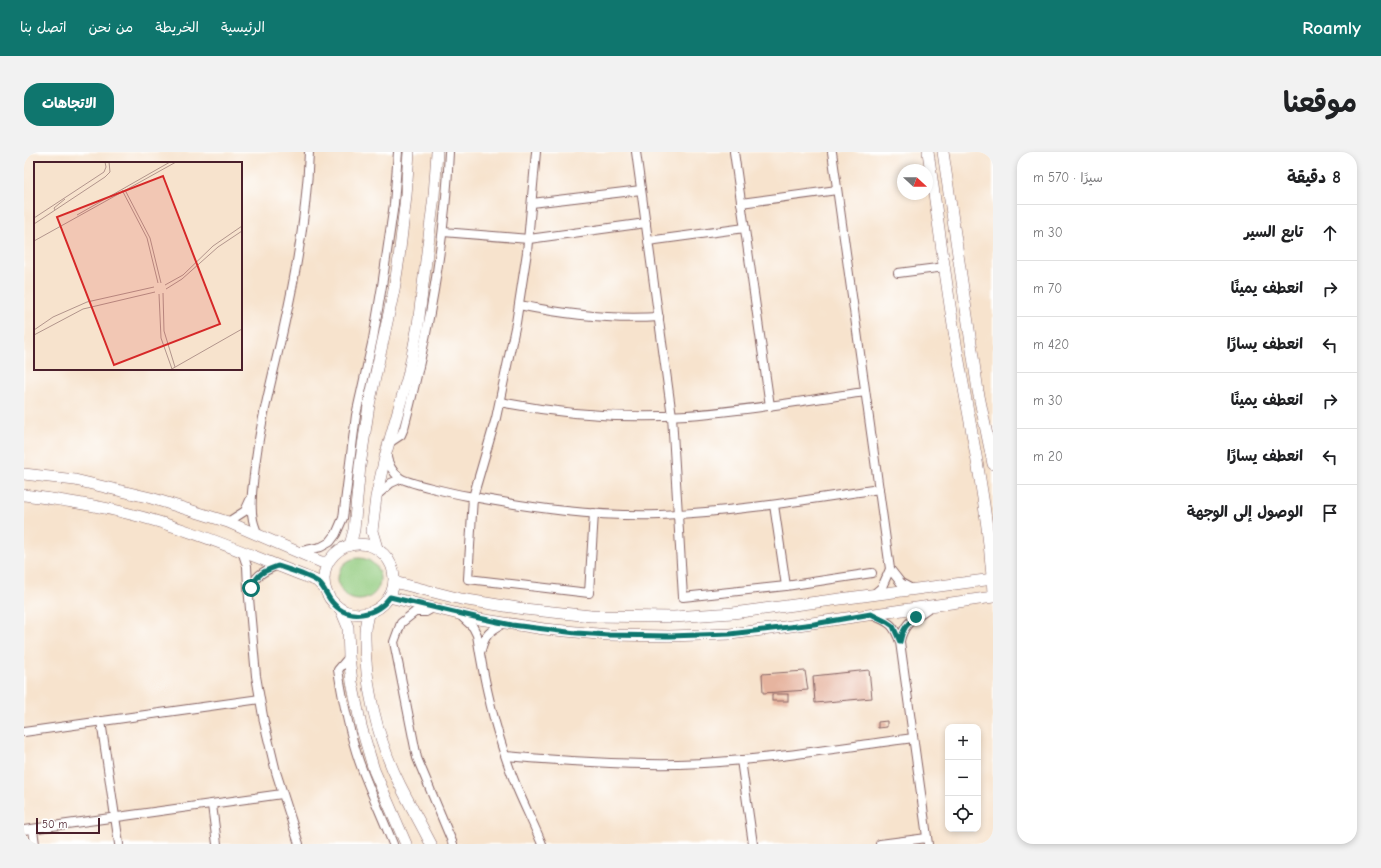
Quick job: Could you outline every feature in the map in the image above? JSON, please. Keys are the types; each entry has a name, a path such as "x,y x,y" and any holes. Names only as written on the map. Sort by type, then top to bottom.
{"main road":[{"path":"350,545 354,530 360,466 369,405 394,290 399,258 409,152"},
{"path":"377,548 372,531 376,497 387,448 408,376 418,325 432,218 437,152"},
{"path":"928,152 954,334 981,492 991,561 993,593"},
{"path":"943,152 978,391 993,464"},
{"path":"24,474 75,480 130,492 228,522 321,562 328,562"},
{"path":"24,495 72,501 125,512 188,531 317,581 325,588"},
{"path":"364,544 377,548 387,558 393,570 394,582 390,597 380,607 368,614 354,614 341,610 331,601 325,588 324,575 328,562 337,551 350,545 364,544"},
{"path":"394,582 461,599 524,609 592,616 674,617 733,613 993,579"},
{"path":"390,597 504,623 550,630 609,635 699,636 770,629 993,597"},
{"path":"341,610 348,628 349,657 355,704 374,770 406,844"},
{"path":"368,614 364,630 366,658 371,697 377,722 385,748 400,784 431,844"}],"street":[{"path":"258,535 253,521 252,498 261,428 293,283 304,208 309,152"},
{"path":"297,552 321,547 330,542 336,534 343,518 359,395 373,339 382,286 394,204 398,152"},
{"path":"449,152 443,232 430,319 401,435 387,448 391,468 400,479 473,497 555,511 637,515 678,514 727,510 879,489"},
{"path":"536,152 528,240 519,305 508,366 500,402 473,497 468,579 588,593 594,513"},
{"path":"636,152 672,416 683,597 786,586 872,573"},
{"path":"734,152 770,406"},
{"path":"832,152 890,569 901,583 912,589"},
{"path":"532,203 641,190"},
{"path":"741,204 837,190"},
{"path":"443,232 528,240 646,223"},
{"path":"648,241 745,228"},
{"path":"898,273 945,267"},
{"path":"519,305 576,314 622,317 659,317"},
{"path":"500,402 566,413 618,416 672,416 770,406 865,392"},
{"path":"376,497 385,487 400,479"},
{"path":"228,522 245,510 252,498"},
{"path":"774,504 786,586"},
{"path":"242,551 247,566 256,676 260,699 276,772 299,844"},
{"path":"248,576 260,574 278,566"},
{"path":"874,594 882,587 890,569"},
{"path":"249,600 251,588 255,579 260,574"},
{"path":"900,642 905,626 933,605"},
{"path":"433,608 426,612 415,612 401,623 394,642 417,758 453,844"},
{"path":"458,613 473,627 477,635 489,702 517,788 542,844"},
{"path":"871,614 893,626 900,642 928,841 880,844"},
{"path":"480,655 484,639 488,633 504,623"},
{"path":"349,657 338,670 343,703 359,761 393,844"},
{"path":"24,732 260,699"},
{"path":"101,721 119,844"},
{"path":"506,756 574,762 679,764 760,758 913,738"},
{"path":"741,760 753,844"},
{"path":"24,830 33,830 282,794"},
{"path":"212,805 218,844"},
{"path":"33,830 35,844"}],"green space":[{"path":"355,558 363,558 371,561 377,567 380,579 377,591 371,597 363,600 355,600 347,597 341,591 338,583 338,575 341,567 347,561"}],"building":[{"path":"869,670 872,698 815,703 813,676"},
{"path":"805,671 808,690 763,693 762,674"},
{"path":"772,694 788,694 788,701 772,701"},
{"path":"887,721 887,727 878,728 878,722"}],"route":[{"path":"251,588 255,579 260,574 278,566 317,581 325,588 331,601 341,610 348,613 361,615 368,614 386,603 390,597 512,625 576,633 609,635 699,636 730,634 814,624 871,614 893,626 900,642 905,626 916,617"}]}
